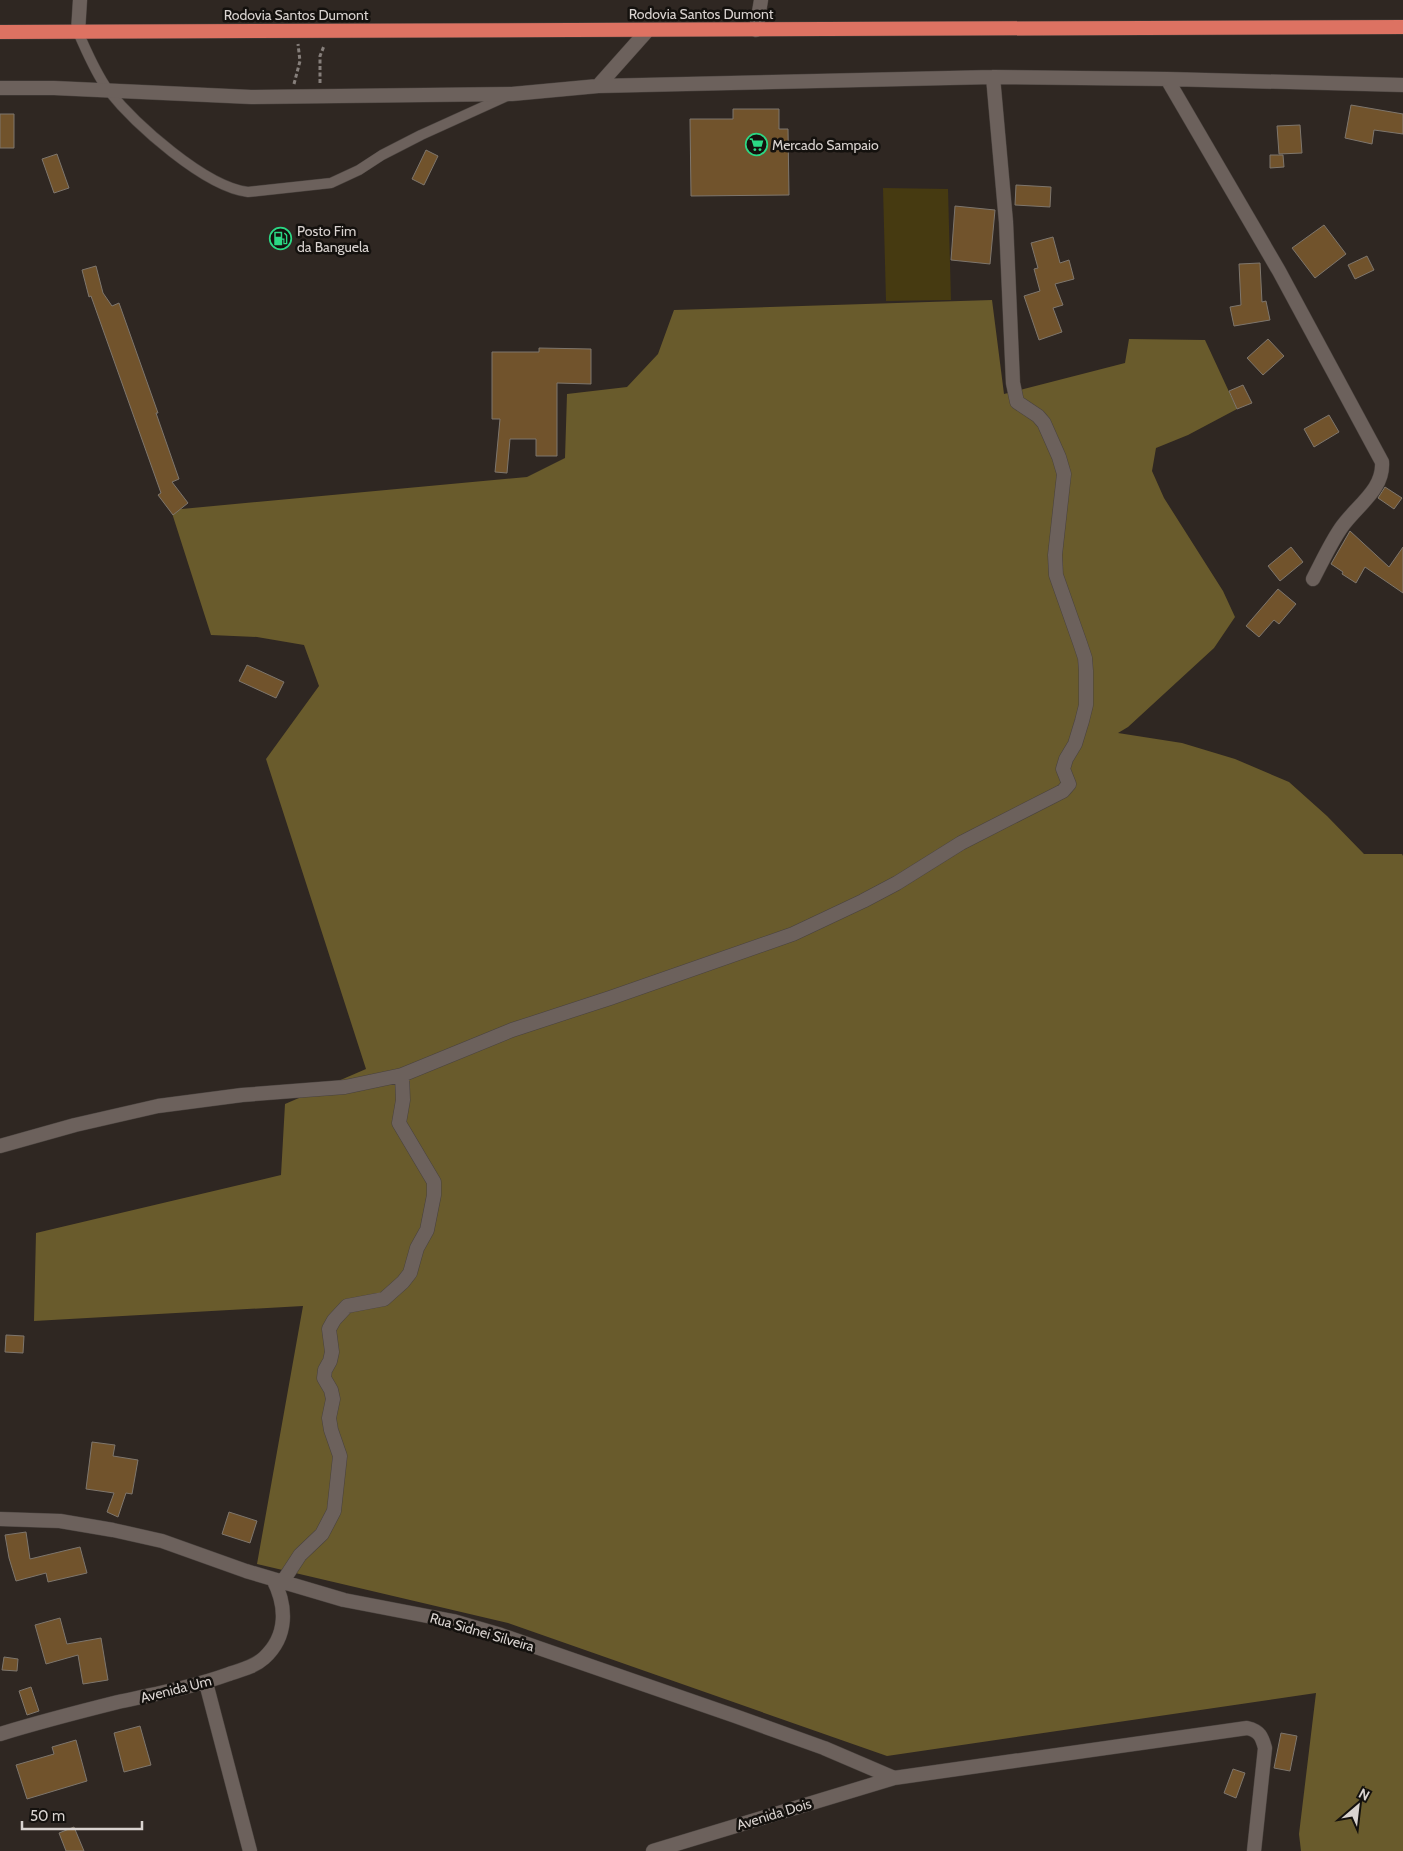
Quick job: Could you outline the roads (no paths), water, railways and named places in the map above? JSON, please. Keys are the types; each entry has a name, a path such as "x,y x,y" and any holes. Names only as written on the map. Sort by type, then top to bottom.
{"highway":[{"name":"Rodovia Santos Dumont","path":"0,32 1403,27"}],"street":[{"path":"78,32 80,0"},
{"path":"756,30 761,0"},
{"path":"598,86 647,31"},
{"path":"0,1146 158,1106 242,1094 345,1087 402,1074 512,1030 792,934 880,892 961,843 1064,791 1068,787 1068,781 1063,769 1066,759 1075,744 1086,705 1086,664 1056,575 1055,555 1064,474 1054,444 1044,423 1038,416 1017,402 1014,383 1006,222 993,76"},
{"path":"0,88 54,88 250,98 512,94 598,86 993,76 1403,85"},
{"path":"1167,79 1279,270 1382,462 1383,472 1378,485 1343,526 1313,579"},
{"path":"278,1580 322,1534 334,1511 340,1456 329,1418 333,1399 331,1390 324,1378 332,1352 330,1325 341,1310 347,1306 384,1299 403,1282 410,1273 417,1248 427,1230 430,1219 434,1182 399,1123 403,1100 402,1074"},
{"name":"Rua Sidnei Silveira","path":"0,1519 60,1521 113,1530 162,1541 344,1600 453,1620 824,1748 894,1778"},
{"name":"Avenida Um","path":"0,1734 72,1714 206,1683 248,1668 262,1660 272,1650 279,1638 284,1616 278,1580"},
{"path":"206,1683 250,1851"},
{"name":"Avenida Dois","path":"653,1851 894,1778 1247,1728 1262,1735 1265,1748 1254,1851"}],"lane":[{"path":"78,32 97,73 109,91 144,128 212,180 235,191 248,192 331,183 421,135 512,94"}],"place":[{"name":"Mercado Sampaio","path":"756,145"},
{"name":"Posto Fim da Banguela","path":"281,239"}]}
